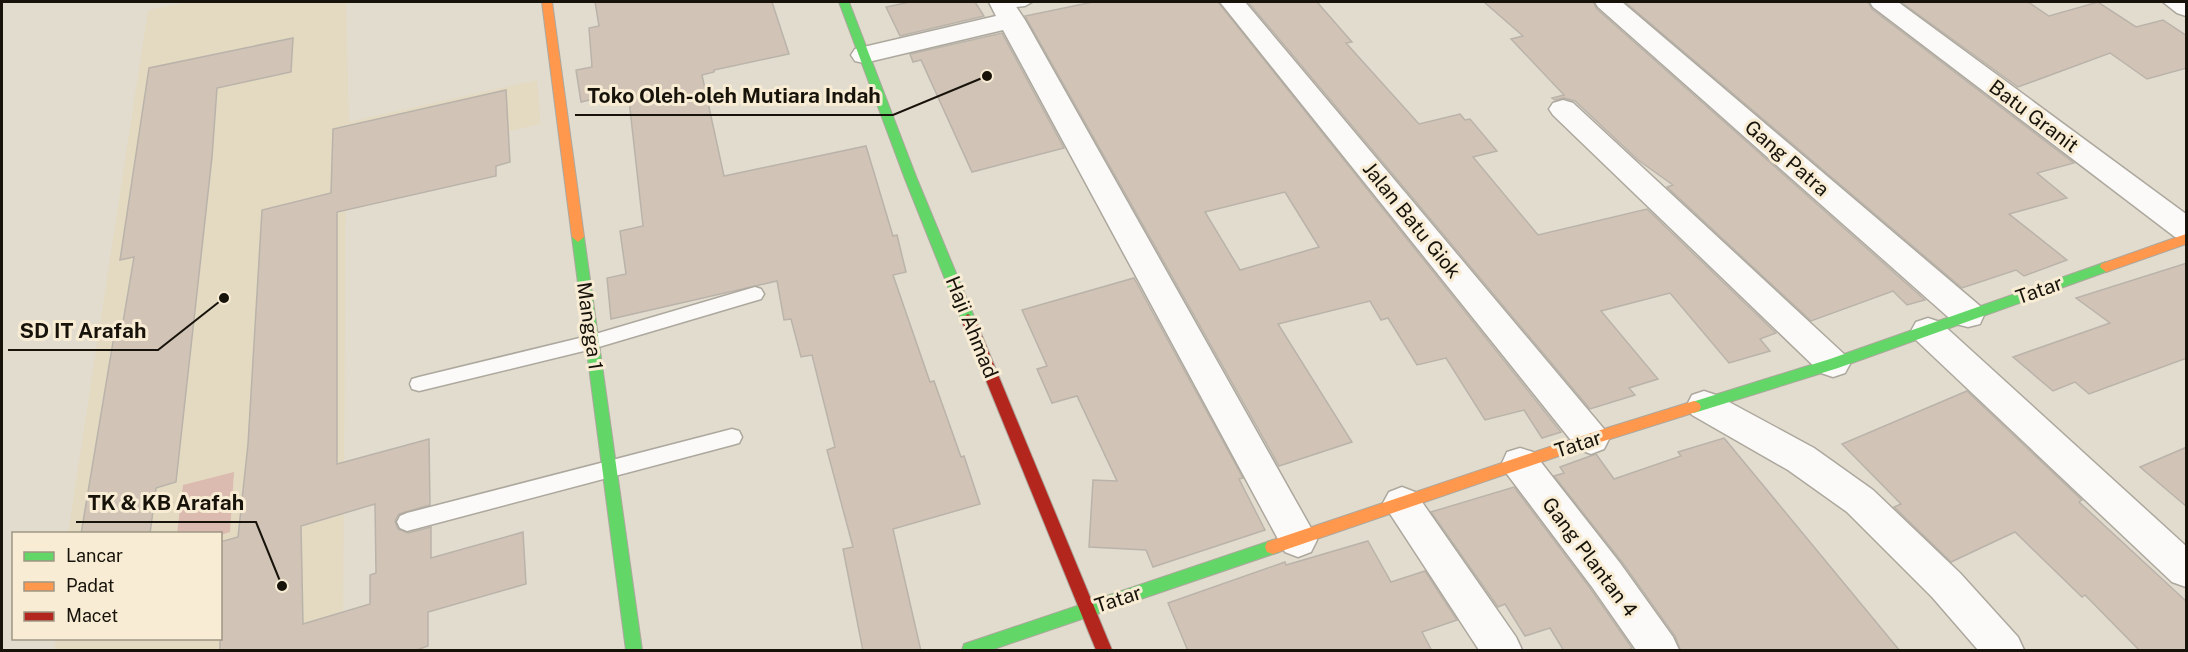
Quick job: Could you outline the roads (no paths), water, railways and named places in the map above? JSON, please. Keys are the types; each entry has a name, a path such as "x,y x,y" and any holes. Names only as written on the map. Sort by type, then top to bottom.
{"street":[{"name":"Mangga 1","path":"547,2 634,651"},
{"name":"Haji Ahmad","path":"844,2 911,178 1104,651"},
{"name":"Jalan Batu Giok","path":"1232,2 1592,439"},
{"name":"Gang Patra","path":"1607,2 1968,315"},
{"name":"Batu Granit","path":"1882,2 2187,230"},
{"path":"2176,2 2187,8"},
{"path":"864,55 1010,7 1298,540"},
{"path":"1563,109 1833,364"},
{"name":"Tatar","path":"970,651 1592,439 1833,364 2187,239"},
{"path":"1928,331 2187,570"},
{"path":"1704,405 1801,459 1860,501 1946,585 2004,651"},
{"name":"Gang Plantan 4","path":"1520,463 1606,575 1659,651"},
{"path":"1402,503 1502,651"}],"lane":[{"path":"419,384 592,342 755,294"},
{"path":"407,522 732,437"}],"place":[{"name":"Toko Oleh-oleh Mutiara Indah","path":"987,76"},
{"name":"SD IT Arafah","path":"224,298"},
{"name":"TK & KB Arafah","path":"282,586"}]}
